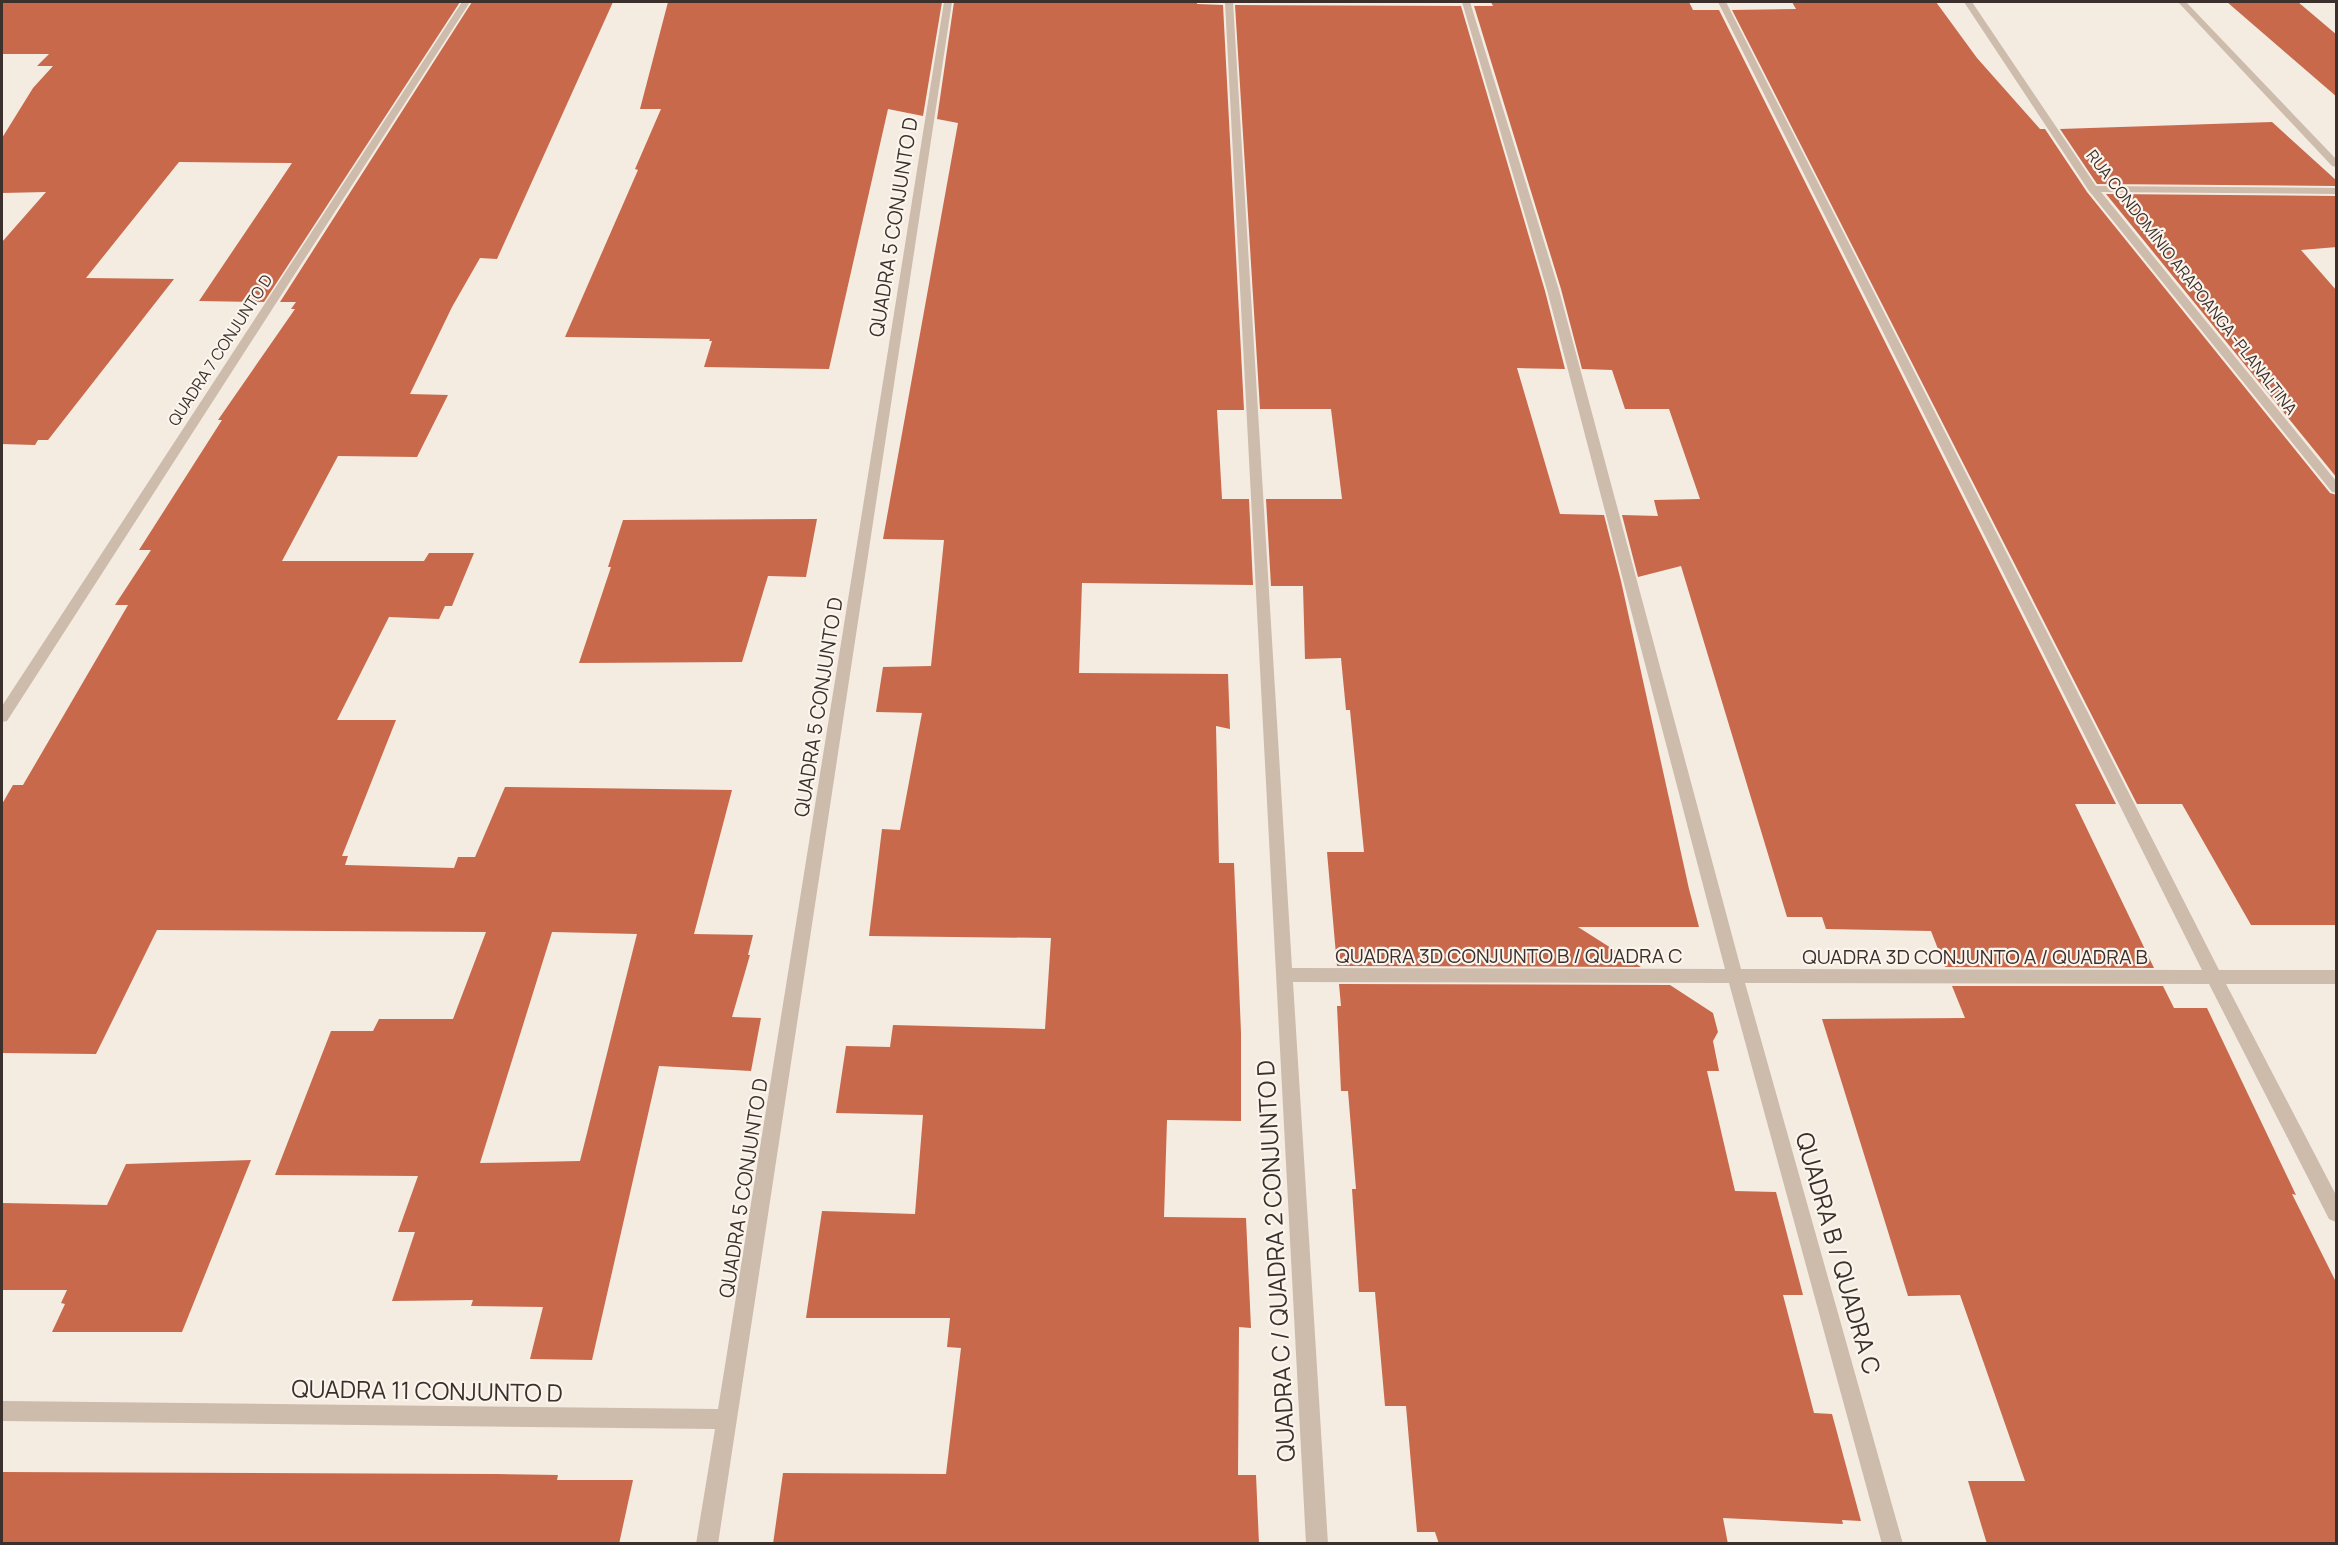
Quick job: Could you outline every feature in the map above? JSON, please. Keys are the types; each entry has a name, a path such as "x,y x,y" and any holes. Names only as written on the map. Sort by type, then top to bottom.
{"street":[{"name":"QUADRA 7 CONJUNTO D","path":"2,717 466,2"},
{"name":"QUADRA 5 CONJUNTO D","path":"726,1419 948,2"},
{"name":"QUADRA C / QUADRA 2 CONJUNTO D","path":"1229,2 1317,1544"},
{"name":"QUADRA B / QUADRA C","path":"1466,2 1553,290 1735,976 1893,1544"},
{"path":"1722,2 2215,979 2337,1213"},
{"name":"RUA CONDOMÍNIO ARAPOANGA -PLANALTINA","path":"1968,2 2093,189 2337,489"},
{"path":"2182,2 2337,164"},
{"path":"2093,189 2337,191"},
{"name":"QUADRA 3D CONJUNTO B / QUADRA C","path":"1284,975 1735,976"},
{"name":"QUADRA 3D CONJUNTO A / QUADRA B","path":"1735,976 2215,979 2337,977"},
{"name":"QUADRA 11 CONJUNTO D","path":"2,1411 726,1419"},
{"path":"707,1544 726,1419"}],"building":[{"path":"2,2 460,2 264,302 199,301 292,163 179,162 86,278 174,279 48,440 38,440 35,445 2,444 2,242 46,192 2,193 2,138 33,88 53,66 37,66 49,54 2,54"},
{"path":"472,2 613,2 497,259 480,258 452,307 410,394 448,395 417,457 338,456 282,561 424,561 429,553 474,553 452,606 445,606 439,619 389,617 337,720 396,720 342,856 348,856 345,865 454,868 458,857 475,857 505,787 732,790 694,934 753,935 748,955 750,955 732,1017 761,1018 751,1071 659,1066 592,1360 530,1359 543,1307 471,1306 473,1300 392,1301 415,1232 398,1232 418,1176 275,1175 331,1031 373,1031 379,1019 453,1019 486,932 157,930 96,1054 2,1053 2,804 13,785 23,785 128,605 115,605 151,550 139,550 222,420 218,420 295,309 291,309 296,302 280,302","holes":["552,932 637,934 580,1161 480,1163"]},
{"path":"668,2 942,2 923,116 888,109 829,369 704,367 712,341 709,341 710,339 565,337 638,170 635,169 661,109 640,109"},
{"path":"954,2 1197,2 1197,4 1223,5 1244,410 1217,410 1222,499 1249,499 1253,585 1082,583 1079,673 1228,674 1230,729 1216,726 1219,863 1234,863 1241,1033 1241,1121 1167,1120 1164,1217 1246,1218 1251,1328 1239,1327 1238,1475 1256,1475 1259,1544 773,1544 783,1473 946,1474 961,1348 947,1347 950,1318 806,1318 822,1211 915,1214 923,1115 836,1113 846,1046 890,1047 893,1025 1045,1029 1051,938 869,936 882,829 900,830 922,713 876,712 883,667 931,666 944,540 883,539 958,123 937,119"},
{"path":"1491,2 1689,2 1693,10 1719,10 2116,804 2075,804 2154,968 1945,967 1931,931 1826,929 1822,917 1787,917 1681,566 1638,577 1622,515 1658,516 1654,500 1700,499 1669,409 1625,409 1612,370 1582,369 1561,289 1474,6 1493,6"},
{"path":"1792,2 1936,2 1977,58 2040,129 2045,129 2087,192 2330,493 2337,495 2337,925 2251,925 2182,804 2137,804 1732,10 1796,9"},
{"path":"2227,2 2298,2 2337,35 2337,97"},
{"path":"1235,5 1461,6 1545,291 1565,369 1517,368 1560,514 1604,515 1699,927 1578,927 1641,967 1337,966 1327,852 1364,852 1350,710 1346,710 1341,658 1305,659 1303,586 1271,586 1266,499 1342,499 1331,409 1260,409"},
{"path":"2272,122 2337,181 2337,186 2097,184 2060,129"},
{"path":"2106,194 2337,196 2337,247 2301,250 2337,291 2337,478"},
{"path":"817,519 806,577 768,576 742,662 579,663 611,567 608,567 623,520"},
{"path":"1339,984 1670,985 1713,1013 1718,1032 1713,1041 1719,1071 1707,1071 1735,1191 1776,1192 1803,1295 1783,1295 1814,1413 1832,1414 1861,1521 1842,1520 1843,1524 1723,1518 1728,1544 1439,1544 1435,1532 1417,1532 1406,1406 1385,1406 1375,1292 1359,1292 1352,1189 1356,1189 1348,1091 1341,1091 1337,1006 1341,1006"},
{"path":"1952,986 2163,986 2174,1008 2207,1008 2296,1195 2292,1194 2337,1284 2337,1544 1987,1544 1968,1481 2025,1481 1960,1295 1908,1296 1822,1019 1965,1018"},
{"path":"251,1160 182,1332 52,1332 65,1304 61,1303 67,1290 2,1290 2,1203 107,1205 126,1164"},
{"path":"2,1472 496,1474 558,1475 557,1480 633,1480 619,1544 2,1544"}]}
